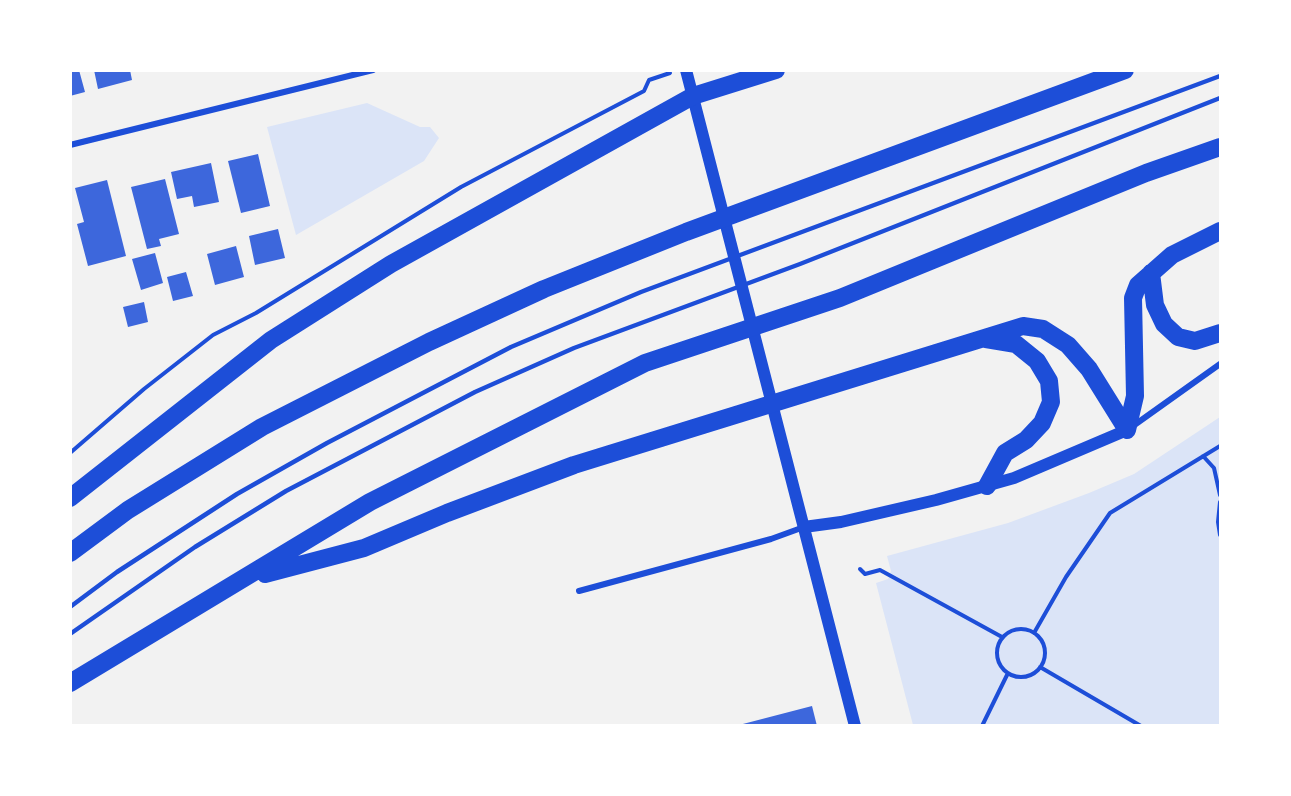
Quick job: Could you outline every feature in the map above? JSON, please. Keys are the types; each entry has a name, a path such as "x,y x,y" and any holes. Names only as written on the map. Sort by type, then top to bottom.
{"highway":[{"path":"70,498 271,340 392,264 693,96 776,70"},
{"path":"70,553 128,510 262,427 429,342 523,298 686,232 1125,70"},
{"path":"70,683 370,502 645,363 840,298 1146,173 1221,147"},
{"path":"1127,430 1135,396 1133,298 1138,285 1172,255 1221,231"},
{"path":"1151,273 1155,305 1164,324 1178,337 1195,341 1221,333"},
{"path":"245,578 364,548 447,513 574,465 1023,326 1043,329 1068,345 1089,369 1127,430"},
{"path":"981,338 1016,344 1037,361 1049,381 1051,402 1042,423 1026,440 1005,453 987,486"}],"main road":[{"path":"686,70 855,726"},
{"path":"804,527 841,522 1014,478 1127,430"}],"street":[{"path":"70,145 373,70"},
{"path":"1127,430 1221,364"},
{"path":"579,591 771,539 804,527"}],"lane":[{"path":"70,607 117,572 247,488 327,443 511,347 652,287 1221,76"},
{"path":"70,634 195,547 286,491 476,392 574,348 800,264 1221,98"}],"path":[{"path":"70,453 144,389 213,335 256,313 461,187 644,91 649,80 678,70"},
{"path":"1034,633 1066,577 1110,513 1221,446"},
{"path":"1203,456 1214,468 1221,495"},
{"path":"1221,502 1218,522 1221,535"},
{"path":"860,569 864,574 880,570 1002,637"},
{"path":"1014,629 1034,633 1041,641 1045,652 1040,667 1029,675 1015,676 1008,673 998,661 996,652 1002,637 1014,629"},
{"path":"1040,667 1141,726"},
{"path":"982,726 1008,673"}],"shaded area":[{"path":"367,103 420,127 430,127 439,138 424,161 296,235 267,127"},
{"path":"1220,417 1220,725 913,725 876,583 888,579 891,571 887,556 1008,523 1089,493 1134,474"}],"building":[{"path":"70,70 79,70 85,92 70,96"},
{"path":"94,70 130,70 132,80 98,89"},
{"path":"258,154 270,206 241,213 228,161"},
{"path":"211,163 219,202 194,207 192,196 177,199 171,172"},
{"path":"165,179 179,234 159,239 161,246 147,249 131,187"},
{"path":"107,180 126,256 88,266 77,224 84,222 75,188"},
{"path":"278,229 285,258 255,265 249,236"},
{"path":"236,246 244,277 215,285 207,254"},
{"path":"155,253 163,283 141,290 132,259"},
{"path":"186,272 193,296 173,301 167,277"},
{"path":"144,302 148,322 128,327 123,307"},
{"path":"812,706 817,726 739,726 739,725"}]}
